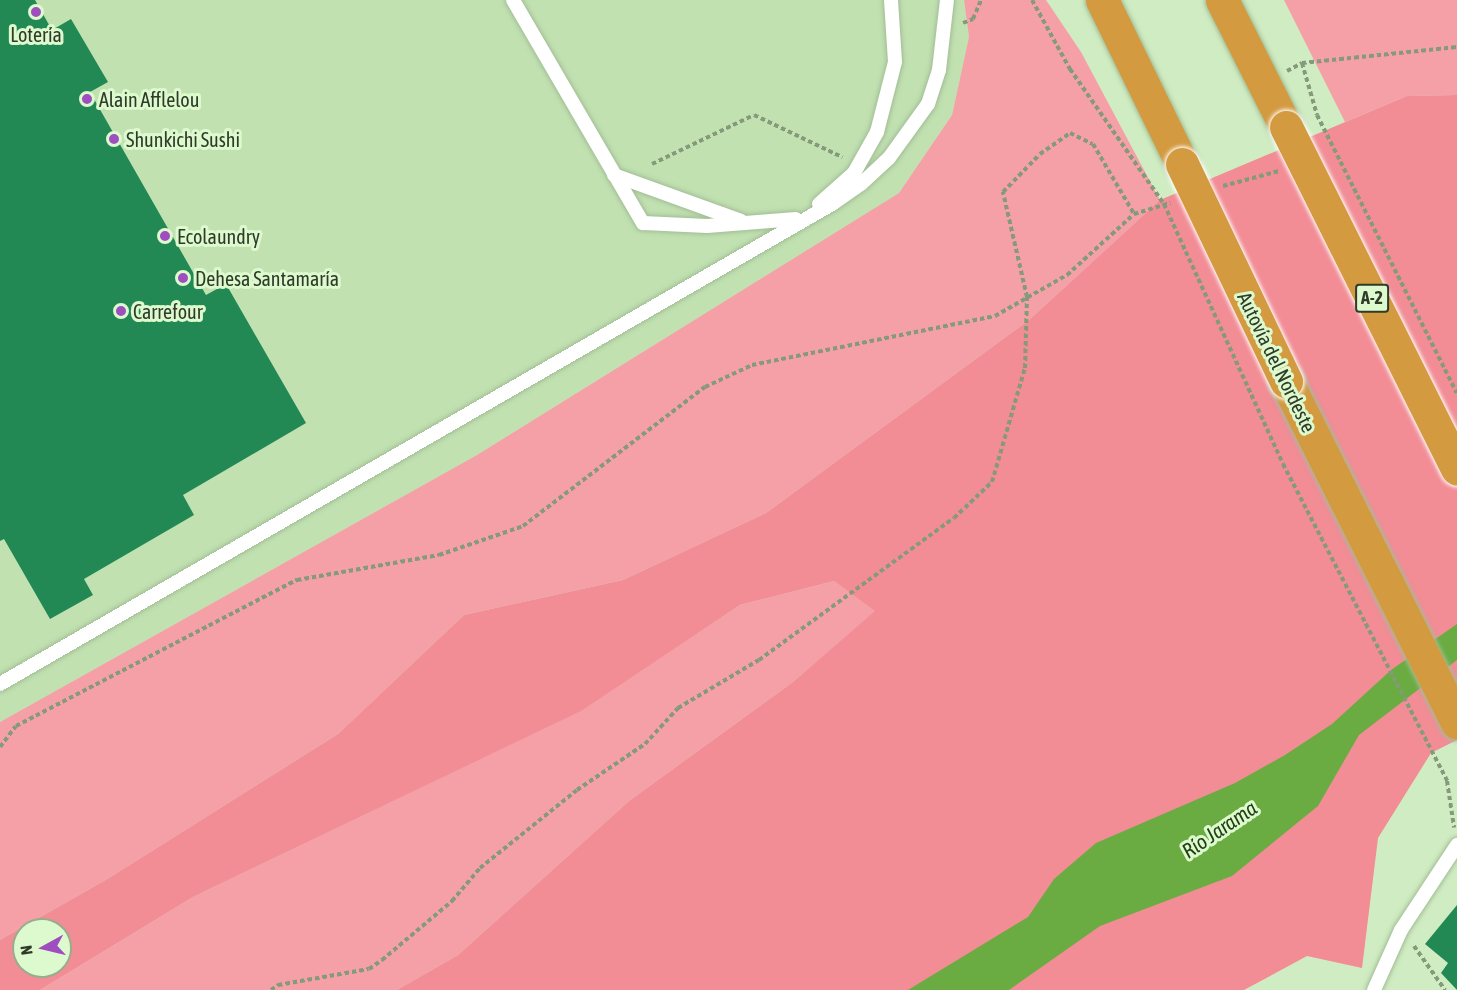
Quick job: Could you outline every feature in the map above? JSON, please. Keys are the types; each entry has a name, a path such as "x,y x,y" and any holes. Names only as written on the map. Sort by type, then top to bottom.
{"highway":[{"path":"1076,0 1147,97"},
{"name":"Autovía del Nordeste","path":"1102,0 1147,97 1457,723"},
{"name":"A-2","path":"1222,0 1457,469"}],"lane":[{"path":"513,0 643,223 752,225 803,218 859,166 877,132 891,90 895,32 891,0"},
{"path":"0,684 861,184 889,158 910,132 928,104 945,31 947,0"},
{"path":"614,175 752,225"},
{"path":"1374,990 1407,920 1457,846"}],"path":[{"path":"945,31 974,19 981,0"},
{"path":"1032,0 1070,69 1164,204 1283,464 1351,602 1447,781 1457,846"},
{"path":"1265,84 1302,63 1457,47"},
{"path":"1302,63 1317,115 1457,393"},
{"path":"652,164 754,116 859,166"},
{"path":"271,990 278,985 369,969 382,960 452,902 480,868 577,790 645,744 678,708 759,660 954,518 992,482 1025,368 1027,297 1003,192 1040,154 1070,133 1093,144 1134,214"},
{"path":"1327,159 1338,157"},
{"path":"1214,189 1292,168"},
{"path":"0,747 16,726 297,580 439,555 523,526 705,387 752,365 994,316 1067,275 1134,214 1174,201"},
{"path":"1407,920 1413,944 1444,990"}],"shaded area":[{"path":"0,0 964,0 969,37 952,115 899,193 477,455 0,722"},
{"path":"964,0 1046,0 1081,52 1160,200 1029,320 766,513 623,580 464,615 338,734 109,878 39,918 12,918 12,933 0,940 0,722 477,455 899,193 952,115 969,37"},
{"path":"1284,0 1457,0 1457,95 1407,96 1345,122"},
{"path":"1457,95 1457,740 1431,753 1378,838 1362,968 1307,956 1244,990 397,990 458,955 629,801 793,682 875,611 834,581 740,605 581,711 193,897 72,971 72,918 39,918 109,878 338,734 464,615 623,580 766,513 1029,320 1160,200 1407,96"},
{"path":"834,581 876,611 793,682 629,801 458,955 397,990 40,990 60,978 72,978 72,971 193,897 580,711 740,605"},
{"path":"12,933 12,978 60,978 40,990 0,990 0,940"}],"water":[{"name":"Río Jarama","path":"1457,624 1457,660 1359,735 1318,806 1232,876 1100,926 1009,990 908,990 1028,917 1054,879 1096,843 1235,783 1285,755 1332,724 1391,670"}],"building":[{"name":"Carrefour","path":"0,0 35,0 52,30 71,19 108,82 90,92 206,295 226,284 306,423 183,495 194,515 84,579 93,595 50,619 4,539 0,541"},
{"path":"1457,905 1457,990 1441,973 1448,963 1425,944"}],"place":[{"name":"Lotería","path":"36,12"},
{"name":"Alain Afflelou","path":"87,99"},
{"name":"Shunkichi Sushi","path":"114,139"},
{"name":"Ecolaundry","path":"165,236"},
{"name":"Dehesa Santamaría","path":"183,278"},
{"name":"Carrefour","path":"121,311"}]}
